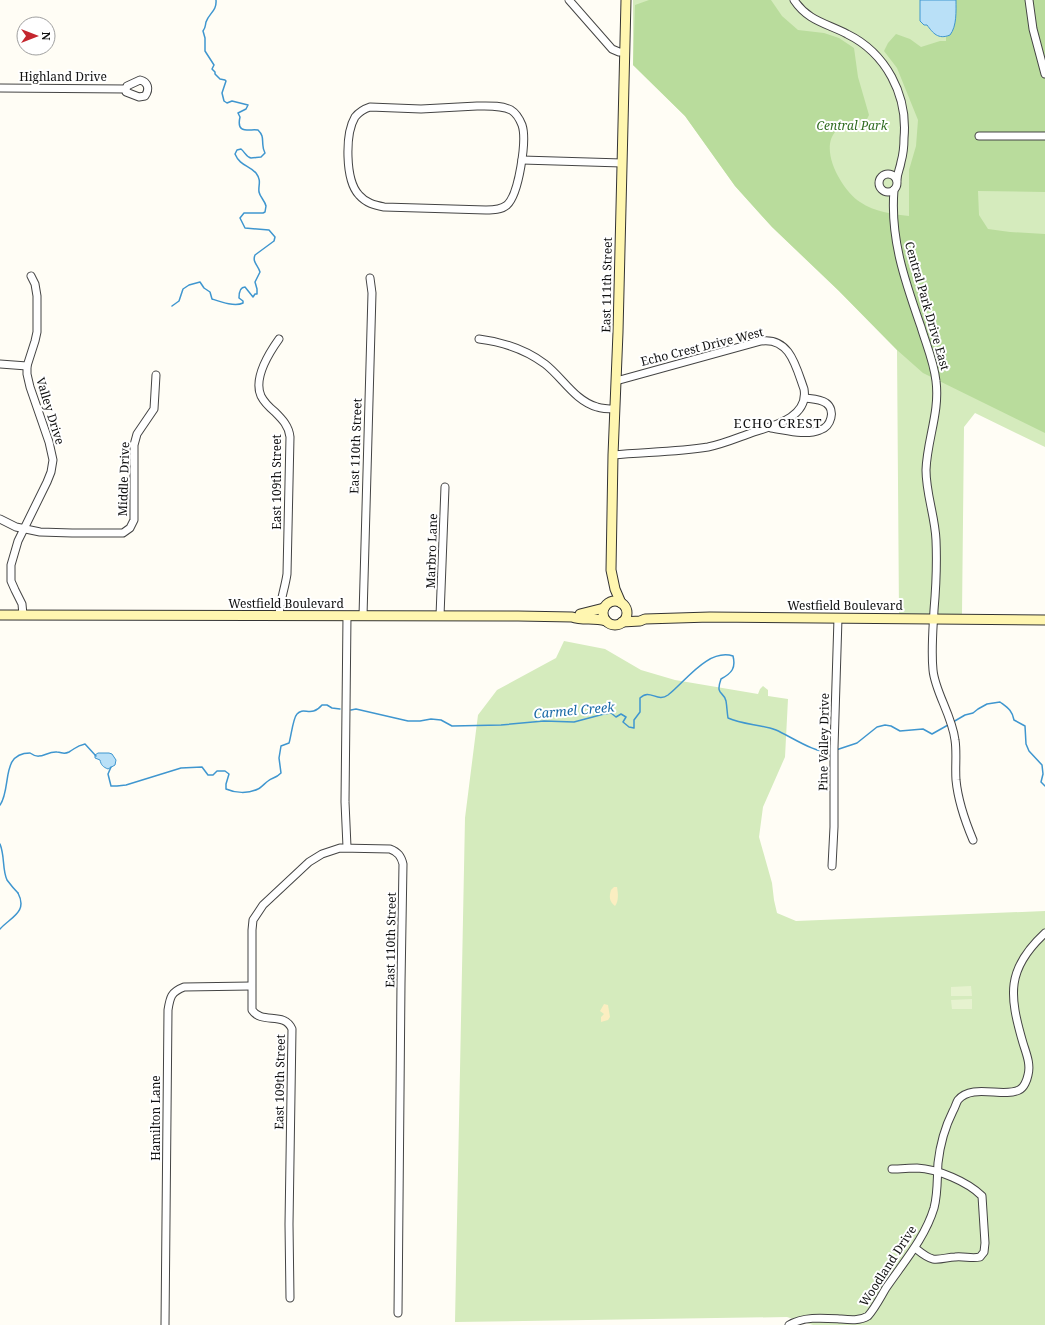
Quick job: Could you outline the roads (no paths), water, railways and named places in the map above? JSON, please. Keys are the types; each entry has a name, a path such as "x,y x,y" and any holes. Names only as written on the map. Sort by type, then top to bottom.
{"main road":[{"name":"East 111th Street","path":"623,605 615,589 611,570 626,0"},
{"name":"East 111th Street","path":"606,605 610,591 608,575 611,570"},
{"path":"623,605 626,615 622,622 614,625 606,621 603,613 606,605 613,601 623,605 634,614 645,619"},
{"name":"Westfield Boulevard","path":"572,617 606,605"},
{"name":"Westfield Boulevard","path":"0,615 572,617 578,619 594,618 606,621"},
{"name":"Westfield Boulevard","path":"622,622 640,621 645,619 705,617 1045,620"}],"street":[{"path":"569,0 612,48 620,52 625,52"},
{"name":"Central Park Drive East","path":"794,0 809,16 820,23 847,34 868,47 887,69 897,87 903,105 905,131 901,162 897,173 897,186 894,190 892,213"},
{"path":"1029,0 1033,29 1045,74"},
{"name":"Highland Drive","path":"0,88 126,89"},
{"path":"477,106 498,107 510,110 516,115 522,124 522,160 514,196 506,206 501,208 491,210 469,210 384,207 369,203 354,189 349,171 350,133 355,117 363,110 370,107 421,109 477,106"},
{"path":"979,136 1045,136"},
{"name":"Central Park Drive East","path":"902,154 894,168 880,180 880,186 887,196 892,213 901,265 931,359 936,380 938,396 928,446 926,469 928,494 936,533 933,671 936,684 951,722 955,739 957,789 965,821 973,840"},
{"path":"522,160 622,163"},
{"path":"887,174 894,176 897,180"},
{"path":"884,190 889,192 894,190"},
{"name":"Valley Drive","path":"23,615 22,604 10,576 11,565 15,547 51,472 52,460 49,442 28,380 27,366 37,332 37,296 35,284 31,276"},
{"name":"East 110th Street","path":"363,616 371,308 370,278"},
{"name":"East 109th Street","path":"278,615 286,587 287,574 290,437 285,422 263,400 259,389 259,381 263,366 271,350 279,339"},
{"path":"479,339 506,344 524,351 545,364 578,397 588,404 598,408 615,409"},
{"name":"Echo Crest Drive West","path":"616,381 761,341 771,341 783,346 793,360 804,389 805,398"},
{"path":"0,364 27,366"},
{"name":"Middle Drive","path":"0,519 16,527 50,532 123,532 130,528 134,520 134,445 137,434 154,409 156,375"},
{"path":"613,455 709,446 783,423 798,410 805,398 824,402 830,407 830,420 826,427 820,431 792,431 769,428"},
{"name":"Marbro Lane","path":"440,616 445,487"},
{"path":"347,616 345,795 347,847"},
{"name":"Pine Valley Drive","path":"832,866 838,618"},
{"name":"East 110th Street","path":"347,847 390,849 395,851 401,857 403,864 398,1313"},
{"name":"East 109th Street","path":"290,1298 289,1224 292,1029 289,1024 282,1020 259,1017 252,1010 251,986 253,920 259,910 309,862 332,850 347,847"},
{"name":"Woodland Drive","path":"789,1325 795,1321 817,1318 861,1320 868,1316 915,1248 929,1221 934,1208 938,1186 940,1150 944,1132 958,1100 970,1093 1013,1092 1019,1090 1025,1083 1029,1075 1028,1060 1016,1017 1013,997 1013,982 1016,972 1030,949 1045,933"},
{"name":"Hamilton Lane","path":"165,1325 169,999 173,993 184,987 251,986"},
{"path":"892,1169 917,1168 938,1172 965,1183 975,1189 982,1196 985,1243 984,1252 980,1257 974,1259 964,1257 934,1259 929,1258 915,1248"}],"water":[{"path":"920,0 956,0 955,23 950,35 942,37 936,35 927,25 924,25 920,21"},
{"path":"98,753 112,754 116,760 115,765 108,769 104,767 100,760 95,758 95,755"}],"waterway":[{"path":"172,306 179,301 183,289 189,285 200,282 204,288 210,292 212,299 224,303 243,303 243,301 239,298 240,291 243,287 245,287 253,297 257,294 255,282 260,272 254,257 274,241 275,237 269,230 245,228 240,218 244,213 263,213 265,212 266,206 265,202 260,196 258,176 253,170 239,161 235,154 237,150 241,149 248,157 251,158 261,157 265,153 260,132 258,130 244,130 240,126 240,117 238,113 246,109 248,105 232,101 227,103 224,101 222,93 226,81 220,79 215,74 212,69 214,65 205,51 205,38 203,31 207,19 215,7 216,0"},
{"name":"Carmel Creek","path":"351,710 356,709 408,721 431,719 441,720 452,726 501,725 544,721 574,722 611,713 616,717 621,714 626,717 623,722 629,727 634,728 634,720 640,712 640,698 647,694 660,697 668,695 706,661 724,655 733,656 734,660 732,670 728,675 721,679 719,684 719,691 726,701 728,718 776,730 811,748 831,752"},
{"name":"Carmel Creek","path":"953,722 965,715 973,713 987,704 1000,702 1011,711 1014,720 1025,726 1026,744 1029,751 1042,765 1043,774 1041,782 1045,786"},
{"name":"Carmel Creek","path":"111,767 108,774 111,786 126,785 181,768 202,767 208,775 213,775 217,771 225,771 229,774 226,789 237,792 254,791 281,773 279,758 281,746 289,743 293,723 297,714 302,711 314,711 322,705 340,709"},
{"name":"Carmel Creek","path":"836,750 857,743 877,727 885,725 891,726 900,731 923,729 932,734 948,725"},
{"name":"Carmel Creek","path":"0,805 4,798 10,765 14,759 21,755 30,753 40,756 53,752 65,753 85,744 96,756"},
{"name":"Carmel Creek","path":"0,844 4,871 7,880 18,893"},
{"name":"Carmel Creek","path":"0,929 20,910 21,900 18,893"}],"district":[{"name":"ECHO CREST","path":"778,423"}],"park label":[{"name":"Central Park","path":"852,126"}]}
